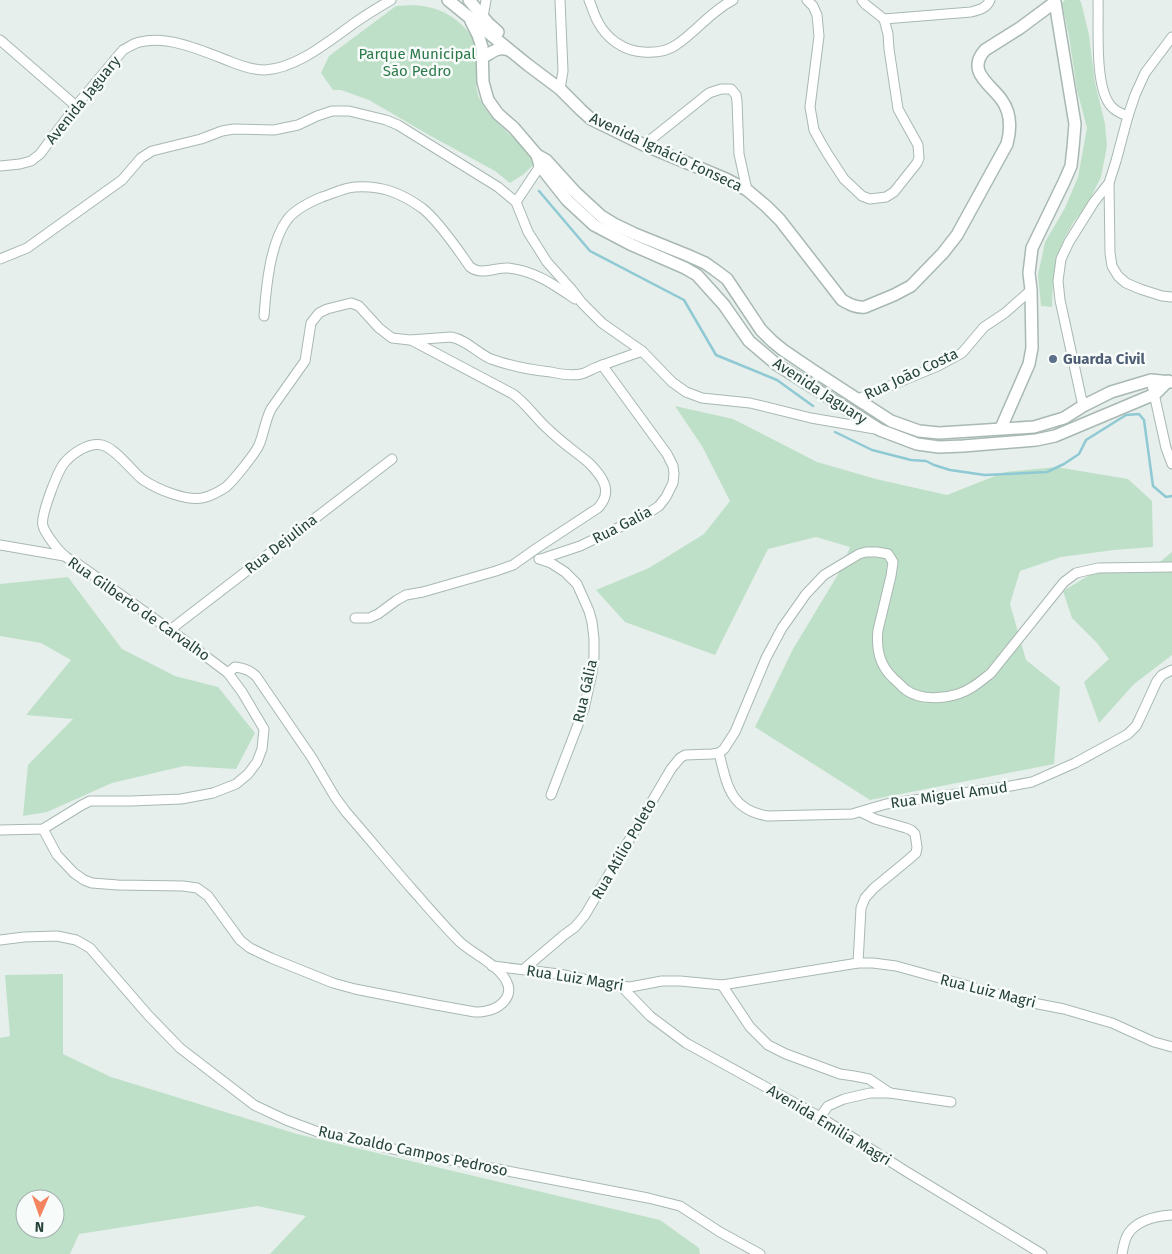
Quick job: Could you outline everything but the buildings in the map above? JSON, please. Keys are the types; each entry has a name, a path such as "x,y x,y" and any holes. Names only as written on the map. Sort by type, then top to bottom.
{"street":[{"name":"Avenida Jaguary","path":"0,165 20,164 31,161 40,154 76,106 123,50 132,45 141,42 169,41 254,70 279,68 311,53 388,2 397,0"},
{"name":"Avenida Ignácio Fonseca","path":"448,0 464,13 486,24 503,37 528,65"},
{"path":"483,72 487,55 486,0"},
{"path":"560,0 563,70 560,89"},
{"path":"589,0 598,22 609,37 621,47 633,52 653,53 667,50 678,44 715,11 733,0"},
{"path":"808,0 818,15 818,36 810,107 814,130 844,179 862,196 870,199 886,197 894,192 919,158 918,145 898,109 888,49 888,34 884,19 864,4 862,0"},
{"path":"884,19 971,12 984,7 990,0"},
{"path":"1098,0 1098,44 1103,88 1110,106 1128,116"},
{"name":"Avenida Ignácio Fonseca","path":"472,2 486,24 508,50 560,89 591,119 644,145 726,179 747,190 780,220 842,300 856,307 865,307 911,286 943,253 957,235 1008,139 1010,124 1002,99 979,73 978,66 981,55 985,50 1020,28 1055,1"},
{"path":"1001,428 1024,378 1032,348 1032,290 1029,273 1032,248 1071,166 1075,124 1055,1"},
{"path":"464,13 470,9 472,2"},
{"name":"Avenida Jaguary","path":"464,13 480,41 483,82 488,100 498,114 514,128 541,160 567,200 594,225 697,275 724,305 749,341 763,354 880,430 917,444 939,447 1036,440 1054,436 1154,394 1170,381"},
{"path":"1172,37 1145,73 1135,95 1109,183 1110,253 1112,266 1118,276 1126,283 1162,296 1172,297"},
{"path":"0,40 76,106"},
{"path":"487,55 498,48 508,50"},
{"path":"644,145 709,93 721,89 731,89 737,101 739,154 747,190"},
{"path":"0,259 26,248 122,180 141,158 152,151 200,139 222,131 234,129 274,130 298,125 332,111 349,111 386,120 398,125 498,186 516,202 528,232 547,262 582,303 602,323 642,351 672,382 686,392 702,398 750,403 811,418 880,430"},
{"name":"Avenida Jaguary","path":"541,160 601,216 635,234 705,263 727,279 761,330 791,355 891,421 919,431 939,433 1034,427 1064,418 1111,392 1151,380 1170,381"},
{"path":"516,202 541,160"},
{"path":"1083,406 1060,300 1058,280 1061,259 1069,242 1094,202 1109,183"},
{"path":"264,316 271,262 278,238 287,219 314,200 354,187 387,189 424,209 475,271 507,268 535,274 582,303"},
{"path":"680,266 687,255"},
{"name":"Rua João Costa","path":"858,399 938,366 962,353 984,327 1005,313 1032,290"},
{"name":"Rua Gilberto de Carvalho","path":"43,829 82,804 90,802 171,800 196,797 236,784 248,774 257,762 262,749 264,729 242,692 228,673 78,564 64,556 46,534 42,520 44,512 60,470 65,462 82,449 92,445 99,445 108,447 143,479 164,490 185,498 199,499 217,493 228,486 255,452 271,409 305,361 311,323 319,313 346,304 359,306 379,328 392,338 410,340 456,338 480,354 509,365 527,369 575,375 642,351"},
{"path":"355,618 369,618 378,614 406,595 424,592 496,572 513,565 598,508 602,504 606,490 602,478 589,463 548,430 519,398 410,340"},
{"name":"Rua Galia","path":"541,559 580,546 647,514 659,506 673,483 674,474 667,454 602,365"},
{"path":"1151,380 1168,455 1172,464"},
{"path":"963,446 971,431"},
{"name":"Rua Dejulina","path":"170,630 392,459"},
{"path":"0,545 64,556"},
{"path":"719,753 728,745 735,732 766,658 782,628 806,594 824,575 859,554 877,552 888,554 892,562 878,630 878,656 887,672 906,690 916,695 930,698 959,694 991,673 1064,582 1076,573 1103,568 1172,567"},
{"name":"Rua Gália","path":"527,554 565,572 577,584 589,611 594,639 592,673 584,709 551,795"},
{"path":"0,830 43,829 57,855 68,868 84,880 92,883 197,888 208,896 240,940 250,948 341,985 374,994 475,1012 487,1011 503,1003 508,997 509,990 508,984 501,974 461,943 435,916 346,812 256,676 248,669 241,667 235,667 228,673"},
{"name":"Rua Miguel Amud","path":"719,753 726,785 732,795 739,803 750,810 768,816 795,814 841,815 861,812 886,804 1005,787 1032,782 1062,770 1128,734 1136,726 1158,681 1172,670"},
{"name":"Rua Atílio Poleto","path":"524,969 575,927 585,915 671,769 680,758 685,755 719,753"},
{"path":"858,963 860,908 865,898 874,888 916,853 917,842 915,834 906,828 875,819 861,812"},
{"name":"Rua Zoaldo Campos Pedroso","path":"0,940 57,936 76,940 90,948 148,1015 180,1048 254,1105 286,1120 318,1132 388,1148 648,1198 680,1206 720,1232 760,1254"},
{"name":"Rua Luiz Magri","path":"492,966 559,974 630,987 680,981 722,985 858,963 872,963 896,966 1023,1001 1064,1009 1112,1023 1154,1042 1172,1047"},
{"path":"722,985 750,1027 768,1045 786,1054 840,1074 869,1079 890,1093"},
{"name":"Avenida Emilia Magri","path":"622,987 650,1016 686,1043 820,1117 1042,1254"},
{"path":"820,1117 828,1106 844,1099 870,1093 890,1093 951,1102"},
{"path":"1122,1254 1127,1235 1135,1227 1146,1220 1172,1215"}],"green space":[{"path":"1065,0 1079,0 1081,2 1089,35 1095,83 1105,124 1107,146 1101,177 1088,203 1064,239 1053,279 1052,307 1041,306 1038,275 1045,242 1065,208 1078,177 1087,128 1077,90 1062,3"},
{"name":"Parque Municipal São Pedro","path":"414,5 439,10 447,14 463,26 475,42 478,55 476,78 480,100 498,124 538,160 524,174 510,183 495,171 369,100 341,90 333,90 321,73 329,56 396,6"},
{"path":"675,406 733,419 817,462 876,479 947,495 1005,472 1056,467 1128,479 1152,501 1153,547 1061,557 1020,571 1010,604 1026,660 1060,687 1054,764 870,800 755,727 793,649 840,571 850,547 816,537 768,549 715,655 625,622 596,590 649,568 704,534 730,501 702,446"},
{"path":"1172,552 1172,655 1134,684 1099,723 1084,682 1109,659 1097,643 1072,618 1063,591 1093,573 1151,569"},
{"path":"68,577 122,649 175,676 218,687 255,733 236,769 184,766 112,783 47,812 23,816 28,765 73,719 26,715 71,660 41,643 0,636 0,584"},
{"path":"63,974 63,1054 111,1077 297,1134 660,1220 699,1248 700,1254 270,1254 306,1216 257,1206 79,1234 70,1254 0,1254 0,1038 10,1036 5,975"}],"waterway":[{"path":"539,191 590,251 684,300 716,355 777,380 813,406"},
{"path":"835,432 872,450 911,460 926,461 950,470 985,475 1047,472 1079,454 1086,440 1126,415 1139,414 1144,420 1153,486 1166,497 1172,496"}],"place":[{"name":"Guarda Civil","path":"1053,359"}]}
